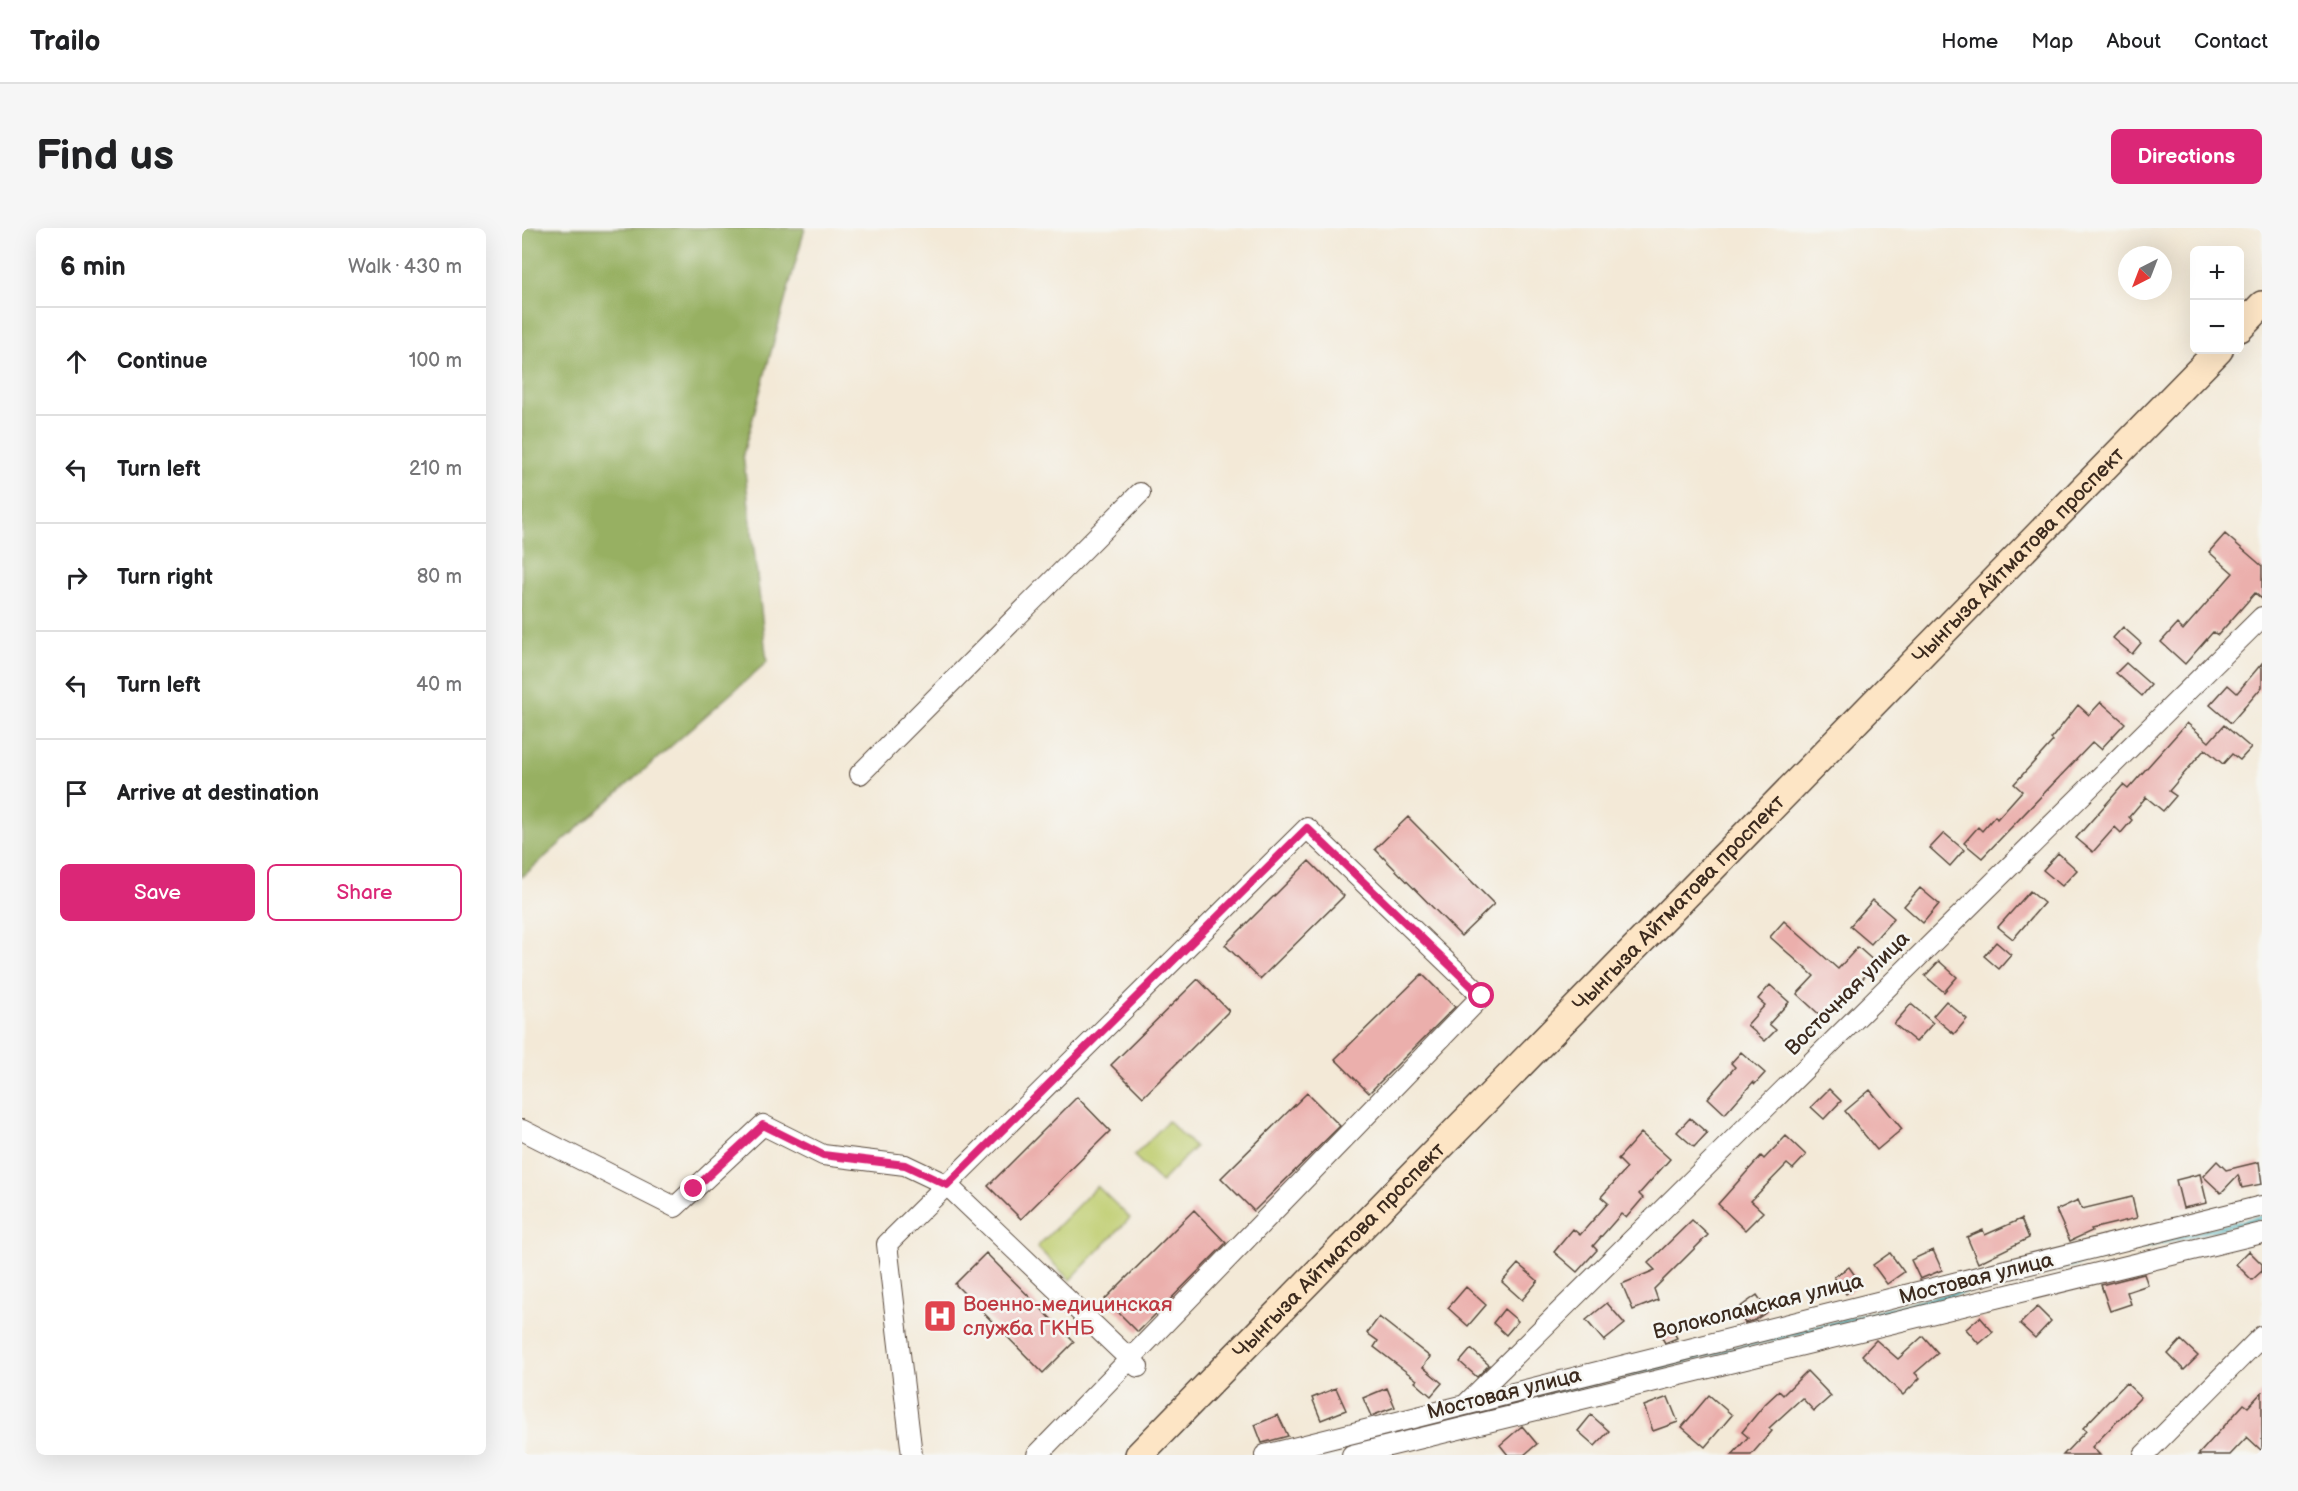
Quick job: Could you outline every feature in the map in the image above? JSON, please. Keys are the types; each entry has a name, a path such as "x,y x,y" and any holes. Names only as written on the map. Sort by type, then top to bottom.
{"main road":[{"path":"2244,324 2262,305"},
{"name":"Чынгыза Айтматова проспект","path":"1139,1455 2215,354"}],"street":[{"path":"860,774 1140,493"},
{"name":"Восточная улица","path":"1466,1404 2262,617"},
{"path":"912,1455 887,1244 1307,828 1482,996 1134,1363 1036,1455"},
{"path":"522,1130 675,1207 763,1125 823,1155 905,1165 947,1185 1134,1363"},
{"name":"Волоколамская улица","path":"1265,1455 2262,1206"},
{"name":"Мостовая улица","path":"1352,1455 2262,1233"},
{"path":"2144,1455 2262,1336"}],"green space":[{"path":"522,228 805,228 743,454 767,662 522,877"},
{"path":"1168,1121 1195,1147 1161,1182 1134,1156"},
{"path":"1097,1186 1130,1218 1070,1280 1037,1247"}],"building":[{"path":"2225,534 2262,566 2262,599 2255,593 2218,635 2213,632 2185,664 2161,642 2177,624 2183,630 2233,573 2209,552"},
{"path":"2123,627 2141,643 2132,654 2113,638"},
{"path":"2126,663 2151,685 2142,696 2116,673"},
{"path":"2262,663 2262,687 2231,723 2210,705 2228,685 2237,693"},
{"path":"2101,702 2125,723 2101,749 2093,742 1982,858 1964,843 1978,827 1982,831 1995,816 1997,819 2022,791 2014,784 2053,741 2051,739 2078,705 2089,715"},
{"path":"2187,723 2209,742 2224,725 2251,748 2240,760 2232,754 2223,764 2205,749 2169,791 2176,796 2163,811 2146,797 2129,817 2132,820 2121,833 2115,827 2093,852 2076,838 2123,785 2128,789"},
{"path":"1408,817 1494,904 1461,936 1375,849"},
{"path":"1944,833 1964,850 1950,866 1930,848"},
{"path":"2058,853 2077,870 2062,886 2043,870"},
{"path":"1309,861 1344,896 1260,979 1225,945"},
{"path":"1920,888 1939,904 1923,923 1904,906"},
{"path":"2030,891 2044,903 2013,939 1998,927"},
{"path":"1873,900 1894,918 1871,944 1850,926"},
{"path":"1784,921 1838,969 1858,947 1876,963 1846,998 1842,995 1822,1017 1797,994 1814,976 1770,937"},
{"path":"1996,942 2011,955 1999,969 1984,956"},
{"path":"1939,961 1957,977 1944,992 1925,976"},
{"path":"1422,974 1455,1007 1369,1093 1335,1059"},
{"path":"1198,979 1229,1011 1143,1097 1111,1065"},
{"path":"1770,985 1789,1002 1769,1024 1776,1030 1765,1041 1747,1025 1765,1005 1758,999"},
{"path":"1946,1001 1967,1019 1954,1034 1933,1016"},
{"path":"1911,1004 1933,1023 1916,1042 1894,1024"},
{"path":"1741,1052 1765,1073 1755,1084 1753,1082 1725,1114 1708,1098 1735,1067 1731,1063"},
{"path":"1829,1089 1841,1101 1824,1119 1811,1107"},
{"path":"1870,1090 1902,1129 1877,1150 1845,1111"},
{"path":"1307,1093 1340,1126 1254,1211 1221,1178"},
{"path":"1077,1097 1110,1131 1021,1219 988,1186"},
{"path":"1690,1118 1707,1133 1694,1147 1677,1132"},
{"path":"1641,1133 1670,1159 1639,1194 1643,1198 1626,1218 1621,1214 1593,1246 1597,1250 1577,1272 1554,1252 1573,1229 1580,1235 1608,1203 1601,1197 1627,1168 1618,1159"},
{"path":"1786,1136 1806,1155 1793,1169 1787,1164 1751,1201 1763,1212 1745,1230 1718,1204 1761,1156 1764,1159"},
{"path":"2217,1161 2226,1170 2259,1162 2262,1184 2242,1188 2238,1175 2221,1193 2203,1176"},
{"path":"2200,1174 2207,1203 2183,1208 2176,1180"},
{"path":"2132,1197 2137,1218 2091,1229 2092,1231 2070,1241 2056,1210 2078,1200 2082,1209"},
{"path":"1194,1210 1226,1243 1138,1332 1105,1299"},
{"path":"2021,1219 2029,1238 1978,1263 1967,1237 1983,1230 1985,1235"},
{"path":"1692,1220 1708,1235 1654,1289 1658,1300 1633,1310 1622,1284 1655,1270 1648,1263"},
{"path":"1933,1250 1942,1270 1920,1279 1911,1260"},
{"path":"2249,1251 2262,1264 2262,1271 2252,1280 2236,1264"},
{"path":"986,1253 1074,1342 1043,1373 955,1284"},
{"path":"1890,1253 1904,1272 1887,1284 1873,1265"},
{"path":"1518,1264 1538,1281 1522,1300 1502,1282"},
{"path":"1849,1267 1861,1284 1846,1294 1834,1277"},
{"path":"2144,1274 2148,1285 2127,1292 2131,1304 2110,1311 2101,1285"},
{"path":"1466,1287 1486,1305 1468,1326 1448,1308"},
{"path":"1757,1295 1768,1311 1755,1320 1745,1323 1736,1310"},
{"path":"1607,1303 1625,1324 1604,1341 1586,1320"},
{"path":"2037,1307 2051,1321 2035,1338 2020,1324"},
{"path":"1504,1309 1518,1321 1506,1335 1493,1323"},
{"path":"1379,1317 1430,1357 1423,1367 1442,1383 1431,1396 1415,1382 1417,1380 1374,1347 1378,1341 1367,1333"},
{"path":"1980,1317 1993,1332 1979,1344 1966,1329"},
{"path":"1669,1325 1677,1338 1665,1343 1658,1331"},
{"path":"1923,1336 1938,1353 1915,1373 1920,1378 1903,1395 1862,1355 1876,1340 1898,1359"},
{"path":"2181,1340 2198,1356 2184,1370 2168,1354"},
{"path":"1471,1349 1489,1365 1477,1377 1460,1362"},
{"path":"1807,1371 1831,1396 1814,1411 1802,1398 1769,1428 1772,1431 1751,1455 1732,1455 1748,1437 1742,1432 1765,1404 1779,1391 1783,1395"},
{"path":"2126,1383 2141,1397 2092,1447 2100,1455 2063,1455 2086,1431 2083,1428"},
{"path":"1336,1388 1346,1410 1321,1420 1312,1398"},
{"path":"1387,1388 1395,1407 1371,1416 1363,1398"},
{"path":"2262,1392 2262,1451 2247,1437 2230,1455 2198,1455 2244,1404 2248,1407"},
{"path":"1709,1395 1732,1415 1705,1447 1682,1427"},
{"path":"1668,1397 1678,1422 1653,1431 1644,1406"},
{"path":"1278,1415 1288,1436 1262,1443 1255,1425"},
{"path":"1591,1415 1609,1431 1595,1446 1578,1431"},
{"path":"1522,1426 1537,1444 1524,1455 1508,1455 1500,1445"}],"waterway":[{"path":"1306,1455 2262,1217"}],"place":[{"name":"Военно-медицинская служба ГКНБ","path":"940,1316"}],"route":[{"path":"694,1189 763,1125 823,1155 905,1165 947,1185 1307,828 1482,996"}]}
